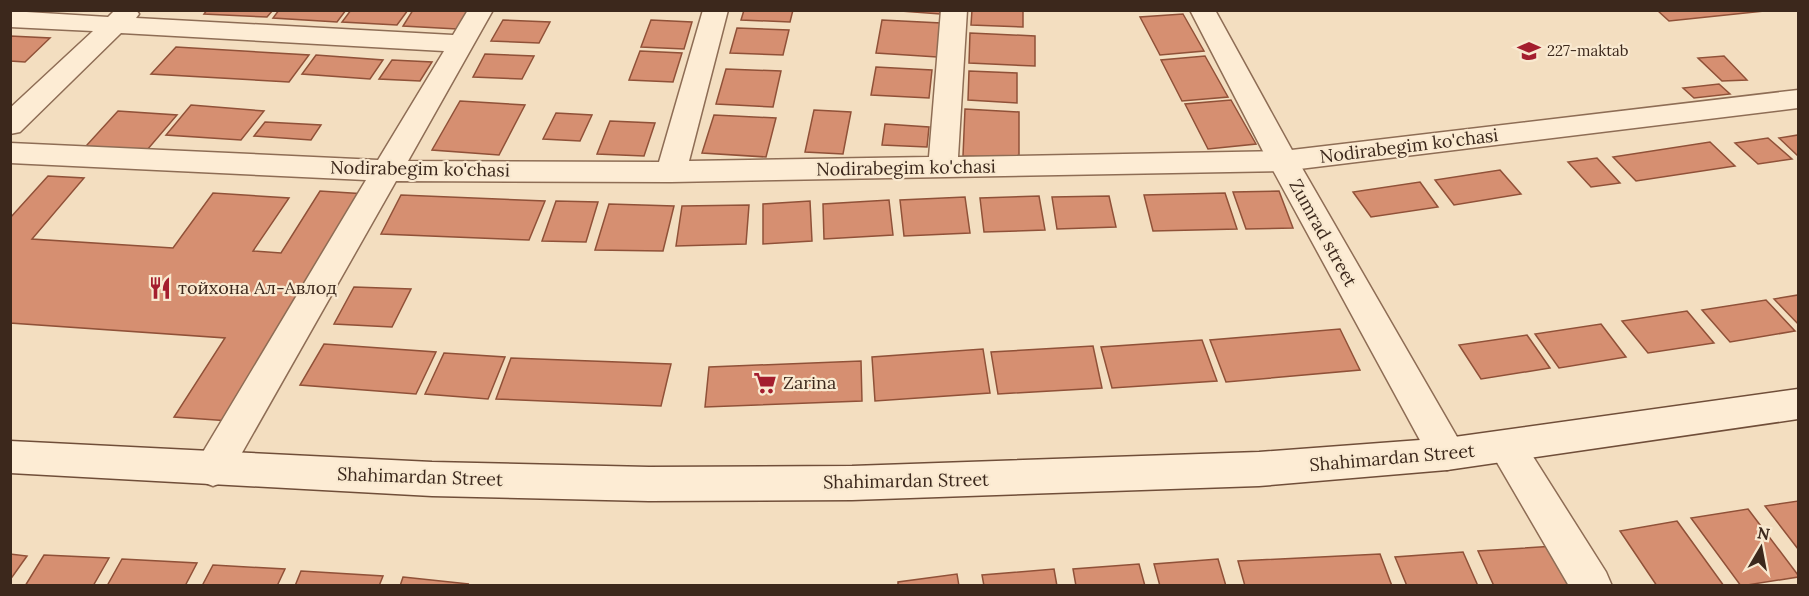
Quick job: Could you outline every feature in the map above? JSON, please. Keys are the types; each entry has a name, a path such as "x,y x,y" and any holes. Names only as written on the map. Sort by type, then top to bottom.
{"street":[{"path":"213,469 481,10"},
{"path":"671,172 717,10"},
{"path":"943,167 954,10"},
{"name":"Zumrad street","path":"1202,10 1283,161 1447,454"},
{"path":"10,19 123,17 462,44"},
{"path":"10,125 123,17"},
{"name":"Nodirabegim ko'chasi","path":"10,153 385,171 671,172 1283,161 1798,99"},
{"name":"Shahimardan Street","path":"10,457 432,479 649,484 852,483 1259,469 1447,454 1798,404"},
{"path":"1507,447 1592,585"}],"building":[{"path":"207,10 273,10 267,17 204,14"},
{"path":"279,10 346,10 337,22 273,18"},
{"path":"351,10 408,10 397,25 342,22"},
{"path":"413,10 468,11 457,29 403,26"},
{"path":"744,10 793,10 790,22 741,20"},
{"path":"887,10 940,10 940,14"},
{"path":"972,10 1023,10 1023,27 971,25"},
{"path":"1657,10 1774,10 1669,21"},
{"path":"1183,14 1204,51 1160,55 1140,17"},
{"path":"503,20 550,22 539,43 491,41"},
{"path":"651,20 692,22 684,49 641,47"},
{"path":"882,20 941,23 937,57 876,53"},
{"path":"737,28 789,30 783,55 730,53"},
{"path":"970,33 1035,36 1035,66 969,63"},
{"path":"10,36 50,38 25,62 10,61"},
{"path":"176,47 309,55 289,82 151,74"},
{"path":"640,51 682,53 673,82 629,80"},
{"path":"485,54 534,56 522,79 473,77"},
{"path":"316,55 383,60 370,79 302,74"},
{"path":"1205,56 1228,97 1182,101 1161,60"},
{"path":"1724,56 1747,80 1722,81 1698,58"},
{"path":"392,60 432,62 420,81 379,79"},
{"path":"876,67 932,70 929,98 871,95"},
{"path":"726,69 781,71 773,107 716,104"},
{"path":"969,71 1017,73 1017,103 968,100"},
{"path":"1719,84 1730,94 1694,98 1683,88"},
{"path":"1231,100 1256,144 1208,149 1185,104"},
{"path":"460,101 525,105 499,155 432,150"},
{"path":"191,105 264,111 241,140 166,135"},
{"path":"965,109 1019,112 1019,158 963,156"},
{"path":"814,110 851,112 843,154 805,152"},
{"path":"118,111 177,115 147,150 86,146"},
{"path":"556,113 592,115 580,141 543,139"},
{"path":"714,115 776,118 766,157 702,153"},
{"path":"610,121 655,123 644,156 597,154"},
{"path":"265,122 321,125 311,140 254,136"},
{"path":"885,124 929,127 927,147 882,145"},
{"path":"1798,135 1798,156 1779,138"},
{"path":"1768,138 1792,159 1758,164 1735,143"},
{"path":"1710,142 1735,166 1636,181 1613,157"},
{"path":"1597,158 1620,183 1591,187 1568,162"},
{"path":"1500,170 1521,194 1454,205 1435,180"},
{"name":"тойхона Ал-Авлод","path":"48,176 84,178 32,239 173,248 213,193 289,198 253,251 281,253 320,191 366,194 230,421 174,417 225,338 10,323 10,218"},
{"path":"1420,182 1438,207 1371,217 1353,192"},
{"path":"1279,191 1293,228 1246,229 1233,192"},
{"path":"1225,193 1237,229 1153,231 1144,195"},
{"path":"401,195 545,201 529,240 381,234"},
{"path":"1039,196 1045,230 984,232 980,198"},
{"path":"1109,196 1116,227 1057,229 1052,197"},
{"path":"965,197 970,233 904,236 900,200"},
{"path":"889,200 893,235 824,239 823,204"},
{"path":"556,201 598,202 586,242 542,241"},
{"path":"810,201 812,241 763,244 763,204"},
{"path":"609,204 674,206 663,251 595,250"},
{"path":"749,205 746,244 676,246 682,206"},
{"path":"354,287 411,289 392,327 334,324"},
{"path":"1798,295 1798,324 1774,299"},
{"path":"1766,300 1795,331 1730,342 1702,310"},
{"path":"1687,311 1714,343 1648,353 1622,321"},
{"path":"1601,324 1626,357 1559,368 1535,334"},
{"path":"1340,329 1360,370 1226,382 1210,340"},
{"path":"1527,335 1550,368 1481,379 1459,345"},
{"path":"1202,340 1217,381 1112,388 1101,347"},
{"path":"324,344 436,352 416,394 300,385"},
{"path":"1093,346 1102,388 998,394 991,352"},
{"path":"983,349 990,393 875,401 872,357"},
{"path":"444,353 505,357 488,399 425,394"},
{"path":"511,358 671,364 661,406 496,399"},
{"path":"861,361 862,401 705,407 709,367"},
{"path":"1798,501 1798,549 1765,506"},
{"path":"1748,509 1798,577 1741,586 1691,518"},
{"path":"1677,521 1724,586 1657,586 1620,531"},
{"path":"1555,546 1575,586 1494,586 1478,551"},
{"path":"1463,552 1478,586 1407,586 1395,557"},
{"path":"10,554 27,556 10,580"},
{"path":"1380,554 1392,586 1245,586 1238,561"},
{"path":"44,555 109,558 93,586 25,586"},
{"path":"122,559 197,563 185,586 107,586"},
{"path":"1218,559 1226,586 1160,586 1154,564"},
{"path":"1139,564 1145,586 1076,586 1073,569"},
{"path":"213,565 285,569 277,586 202,586"},
{"path":"1054,569 1057,586 984,586 982,575"},
{"path":"301,571 383,576 379,586 295,586"},
{"path":"957,574 959,586 898,586 898,582"},
{"path":"403,577 469,584 400,586"}],"place":[{"name":"227-maktab","path":"1529,51"},
{"name":"тойхона Ал-Авлод","path":"160,288"},
{"name":"Zarina","path":"765,383"}]}
